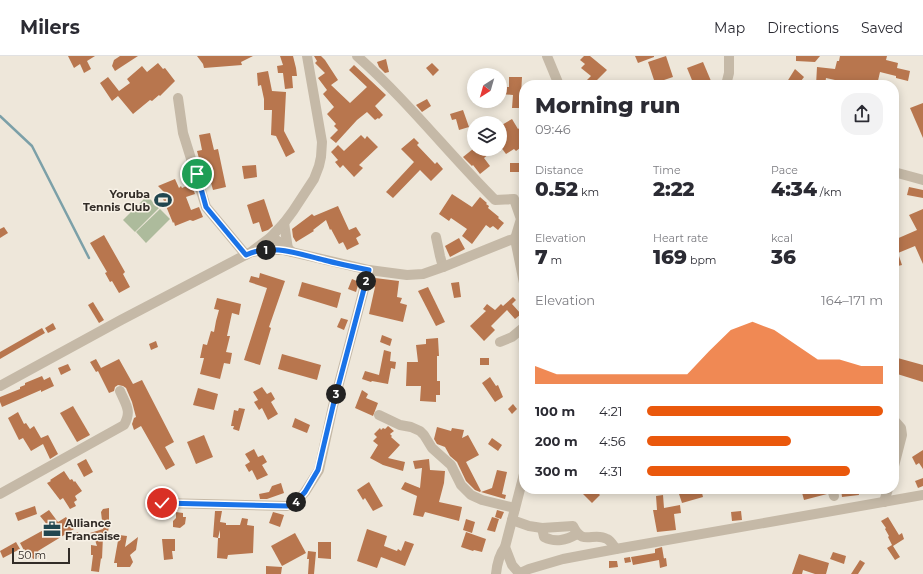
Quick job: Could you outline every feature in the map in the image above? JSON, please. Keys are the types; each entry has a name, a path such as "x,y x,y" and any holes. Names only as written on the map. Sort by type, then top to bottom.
{"street":[{"path":"0,386 121,320 249,253 270,237 284,223 294,211 311,184 321,158 322,142 307,56"},
{"path":"357,56 387,83 471,176 495,200 514,199 519,213"},
{"path":"547,56 557,80"},
{"path":"727,80 729,73 729,56"},
{"path":"178,98 183,133 197,174 206,207 249,253"},
{"path":"899,173 923,180"},
{"path":"284,223 290,250"},
{"path":"270,237 290,250"},
{"path":"436,237 443,267"},
{"path":"249,253 274,249 290,250 369,270 408,275 423,274 519,237"},
{"path":"162,503 287,506 296,502 305,492 318,470 333,406 369,270"},
{"path":"500,342 512,337 519,331"},
{"path":"0,494 124,425 128,418 129,411 120,391"},
{"path":"379,415 400,425 411,427 420,431 432,448 451,465 461,485 471,495 482,500 515,508"},
{"path":"899,426 901,428 902,435 899,447"},
{"path":"496,574 500,556 505,547 519,493"},
{"path":"884,502 886,494"},
{"path":"505,547 512,565 519,574 562,559 616,548 923,495"},
{"path":"512,520 528,526 542,528 573,526 577,534 585,538 606,538 616,548"},
{"path":"542,528 544,537 551,540 560,541 577,534"}],"green space":[{"path":"147,196 159,208 135,232 123,220"},
{"path":"160,209 170,219 146,243 136,232"}],"building":[{"path":"68,56 95,56 87,61 91,69 84,73 80,64 74,68"},
{"path":"120,56 138,56 115,71 112,66 114,60"},
{"path":"197,56 253,56 241,62 242,65 204,68"},
{"path":"280,56 293,56 297,76 292,76 293,88 285,89 283,73 278,73 277,66 283,65"},
{"path":"314,56 321,56 325,60 338,80 331,85 350,103 367,87 349,70 354,65 386,95 375,106 383,115 379,119 378,118 375,120 367,112 357,120 336,143 330,138 338,130 334,126 336,124 327,114 334,107 323,94 327,90 318,78 325,73 315,63 317,61"},
{"path":"584,56 590,56 607,70 597,80 587,80 591,76 581,68 585,64 580,60"},
{"path":"635,56 654,56 654,57 638,63"},
{"path":"666,56 673,77 664,80 654,80 648,62"},
{"path":"796,56 820,56 815,62 796,61"},
{"path":"840,56 887,56 886,60 898,63 897,68 910,71 908,81 880,72 878,80 835,80 826,78 826,80 816,80 817,67 835,69 837,61 839,61"},
{"path":"386,59 389,72 385,73 379,67 377,62"},
{"path":"703,62 711,80 692,80 687,68"},
{"path":"158,63 163,69 165,68 175,81 160,96 159,95 152,101 150,100 133,114 118,96 112,101 100,83 108,77 119,91 130,83 127,79 142,66 147,72"},
{"path":"432,63 439,70 433,76 426,68"},
{"path":"795,69 804,77 802,80 788,80"},
{"path":"268,71 272,91 286,92 284,131 295,152 286,157 276,136 271,135 272,110 264,110 264,99 261,85 258,86 257,73"},
{"path":"509,77 522,77 522,80 519,80 519,108 512,108 513,95 507,95 507,87 509,87"},
{"path":"427,99 431,106 422,112 416,105"},
{"path":"923,103 923,138 910,108"},
{"path":"463,110 467,121 467,128 459,130 456,119 452,120 450,114"},
{"path":"512,119 519,128 519,149 516,151 514,149 507,153 507,122"},
{"path":"210,133 214,150 218,149 226,187 213,190 211,183 206,184 197,151 202,150 199,135"},
{"path":"361,135 365,139 367,136 378,147 359,165 363,168 354,177 343,165 340,168 335,162 338,160 331,152 338,145 344,151"},
{"path":"414,138 419,143 417,145 435,164 437,162 443,169 431,181 420,170 393,198 386,192 414,162 401,149"},
{"path":"467,154 467,156 486,156 484,158 490,166 480,174 473,165 472,166 463,157"},
{"path":"510,163 519,163 519,172 510,172"},
{"path":"256,165 257,177 244,179 242,166"},
{"path":"175,179 179,188 181,186 182,188 191,184 195,194 186,197 191,210 199,207 203,217 175,226 161,194 165,193 158,186"},
{"path":"909,187 923,190 923,198 907,195"},
{"path":"452,194 472,207 480,197 487,203 486,204 489,206 488,208 504,223 498,230 493,226 490,228 486,225 472,244 462,236 467,229 451,218 449,221 439,214"},
{"path":"264,199 273,226 262,232 259,222 253,224 247,205"},
{"path":"338,206 349,230 356,227 361,235 356,238 359,244 347,250 343,242 339,244 331,229 330,230 326,220 313,230 314,231 296,242 293,237 292,229 312,214 314,216"},
{"path":"923,209 923,264 915,246 899,253 899,238 917,230 909,215"},
{"path":"4,227 8,233 0,238 0,229"},
{"path":"104,235 125,272 123,274 130,287 119,293 112,281 110,282 105,273 107,272 90,243"},
{"path":"459,238 465,249 450,257 445,246"},
{"path":"899,256 902,265 899,266"},
{"path":"260,273 285,281 269,327 271,328 260,365 244,360 267,288 249,282 251,276 259,278"},
{"path":"375,278 399,281 397,297 402,298 400,303 407,305 403,322 369,314 375,287 373,286"},
{"path":"352,279 359,282 356,292 348,289"},
{"path":"302,282 341,293 337,308 298,296"},
{"path":"459,282 461,297 454,298 451,283"},
{"path":"428,287 445,322 436,326 418,291"},
{"path":"513,297 516,300 512,304 519,312 519,316 515,319 507,310 491,326 495,330 484,341 470,326 486,311 483,309 487,304 495,310 501,304 503,306"},
{"path":"217,298 241,304 239,315 232,313 227,336 230,336 226,352 232,353 230,364 224,363 220,379 200,374 204,358 200,358 203,344 207,345 211,331 214,332 219,310 214,309"},
{"path":"93,302 104,320 99,323 88,305"},
{"path":"341,318 348,320 344,330 337,327"},
{"path":"53,323 56,329 48,333 45,328"},
{"path":"42,328 45,333 0,359 0,352"},
{"path":"382,335 392,339 390,346 380,342"},
{"path":"438,338 439,356 437,356 437,381 440,381 440,395 436,395 436,402 420,401 421,386 406,386 407,362 418,362 416,345 426,344 426,339"},
{"path":"156,341 158,347 151,350 149,344"},
{"path":"384,350 391,352 390,361 396,362 395,369 391,368 388,384 371,382 362,379 365,371 379,375"},
{"path":"282,354 321,365 317,380 278,369"},
{"path":"480,358 489,358 489,365 480,365"},
{"path":"899,358 923,365 923,382 899,375"},
{"path":"96,359 101,368 119,359 133,384 142,380 174,442 165,447 175,465 166,470 141,426 134,430 132,424 134,418 136,417 126,388 118,385 115,387 114,391 109,393 98,371 96,372 90,362"},
{"path":"68,364 71,370 61,375 58,368"},
{"path":"42,376 44,380 50,377 54,386 2,407 0,397 20,389 20,387 25,385 25,383"},
{"path":"490,377 496,386 498,385 503,397 495,402 482,383"},
{"path":"262,387 267,394 271,392 275,399 271,402 278,414 268,420 262,408 259,410 254,402 258,400 253,392"},
{"path":"198,388 218,394 214,410 193,405"},
{"path":"362,390 368,394 366,398 378,403 373,416 355,408"},
{"path":"513,404 517,409 512,414 508,409"},
{"path":"73,406 90,435 77,442 60,413"},
{"path":"239,408 245,409 239,431 233,429 234,426 231,426 234,410 238,411"},
{"path":"18,412 24,424 26,423 30,429 34,426 41,438 48,435 58,454 50,459 43,444 31,451 23,438 19,440 8,418"},
{"path":"295,418 310,425 307,433 292,427"},
{"path":"388,426 394,431 390,434 392,436 391,437 400,445 388,458 405,462 403,471 383,465 370,458 378,445 373,441 377,437 374,434 380,428 381,430 383,428 385,429"},
{"path":"437,427 451,431 452,428 464,430 462,438 468,435 479,455 466,462 481,491 480,492 475,490 466,481 457,462 450,456 445,447 437,444 434,439"},
{"path":"204,435 213,457 196,464 187,442"},
{"path":"492,438 502,445 498,451 488,444"},
{"path":"254,449 258,457 263,455 267,462 262,465 268,475 257,480 252,470 249,472 245,465 250,462 245,454"},
{"path":"923,450 923,469 919,463 916,465 912,457"},
{"path":"86,459 93,472 84,477 77,464"},
{"path":"429,459 430,470 445,471 444,483 439,502 462,507 459,521 425,512 423,517 413,515 417,496 401,489 405,482 420,488 422,468 415,469 413,461"},
{"path":"497,470 507,472 502,494 506,495 505,499 481,492 492,488"},
{"path":"64,471 70,480 72,479 74,482 75,481 82,491 75,496 77,500 74,502 76,506 70,509 63,498 60,500 47,483"},
{"path":"923,478 923,486 918,488 915,481"},
{"path":"369,482 383,506 373,511 365,498 363,500 357,490"},
{"path":"281,483 284,493 267,499 260,499 259,494 269,492 272,486"},
{"path":"583,494 600,495 592,503"},
{"path":"679,494 702,494 703,497 682,503"},
{"path":"802,494 827,494 804,500"},
{"path":"842,494 859,495 842,497"},
{"path":"663,495 664,508 680,505 681,513 674,514 676,530 657,532 653,510 657,510 656,496"},
{"path":"35,506 37,514 18,521 15,513"},
{"path":"109,508 109,527 106,541 105,536 103,536 102,559 101,558 99,572 91,571 93,555 91,555 91,545 97,546 93,534 90,533 103,529 101,512 103,509"},
{"path":"49,510 58,522 66,517 74,529 38,551 40,557 33,559 30,552 26,554 20,543 49,527 40,516"},
{"path":"497,510 504,512 501,519 495,517"},
{"path":"215,511 222,511 220,522 226,523 226,525 240,525 242,518 248,519 247,525 254,526 253,553 228,555 227,559 217,558 218,538 213,537"},
{"path":"741,511 742,520 732,521 731,512"},
{"path":"176,512 183,513 183,517 186,517 185,524 180,528 173,527"},
{"path":"273,512 284,515 280,527 269,523"},
{"path":"492,517 499,519 495,532 487,530"},
{"path":"888,517 899,535 902,533 904,539 893,546 900,557 895,560 887,548 892,545 885,529 886,528 881,521"},
{"path":"466,519 475,522 472,533 463,530"},
{"path":"367,529 387,536 384,546 397,551 398,549 401,551 405,541 414,544 405,566 381,557 377,568 357,561"},
{"path":"78,532 80,538 74,541 71,535"},
{"path":"466,532 486,539 482,552 461,547"},
{"path":"295,533 306,553 282,566 271,546"},
{"path":"119,535 127,536 125,547 138,537 136,550 130,555 133,562 130,567 117,567 117,563 114,563"},
{"path":"162,539 175,539 175,551 172,551 173,559 164,560"},
{"path":"16,542 20,549 3,558 0,551"},
{"path":"318,542 331,542 331,559 318,558"},
{"path":"662,547 667,566 660,568 659,560 633,565 631,557 655,553 655,549"},
{"path":"308,551 316,552 314,574 308,574"},
{"path":"833,552 846,556 844,564 830,559"},
{"path":"799,554 829,563 826,574 815,574 803,570 802,574 792,574"},
{"path":"630,557 631,562 625,563 624,558"},
{"path":"860,560 865,563 858,574 851,574"},
{"path":"609,561 617,561 618,567 609,568"},
{"path":"266,566 282,567 281,574 266,574"}],"waterway":[{"path":"0,116 32,146 89,258"}],"place":[{"name":"Yoruba Tennis Club","path":"163,200"},
{"name":"Alliance Francaise","path":"52,529"}],"route":[{"path":"162,503 287,506 296,502 305,492 318,470 333,406 369,270 283,250 263,250 251,252 246,255 206,207 197,174"}]}
